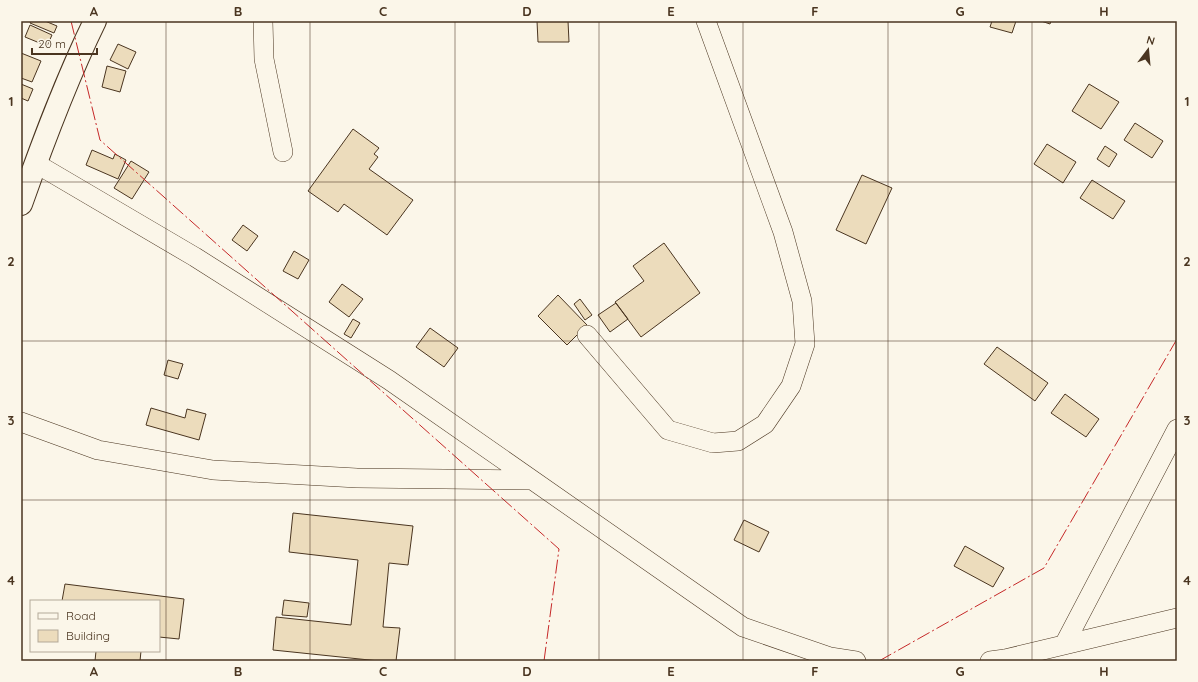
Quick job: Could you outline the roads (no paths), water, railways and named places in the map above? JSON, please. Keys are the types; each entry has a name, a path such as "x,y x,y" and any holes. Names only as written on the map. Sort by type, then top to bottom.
{"highway":[{"path":"21,204 35,163 77,59 95,21"}],"street":[{"path":"263,21 264,59 283,152"},
{"path":"587,335 668,430 713,443 738,441 765,424 791,386 805,344 802,301 783,232 706,21"},
{"path":"35,163 195,257 382,376 743,628 801,654 856,661"},
{"path":"21,422 98,450 213,470 357,478 532,480"},
{"path":"1064,645 1177,429"},
{"path":"990,661 1005,659 1177,618"}]}
